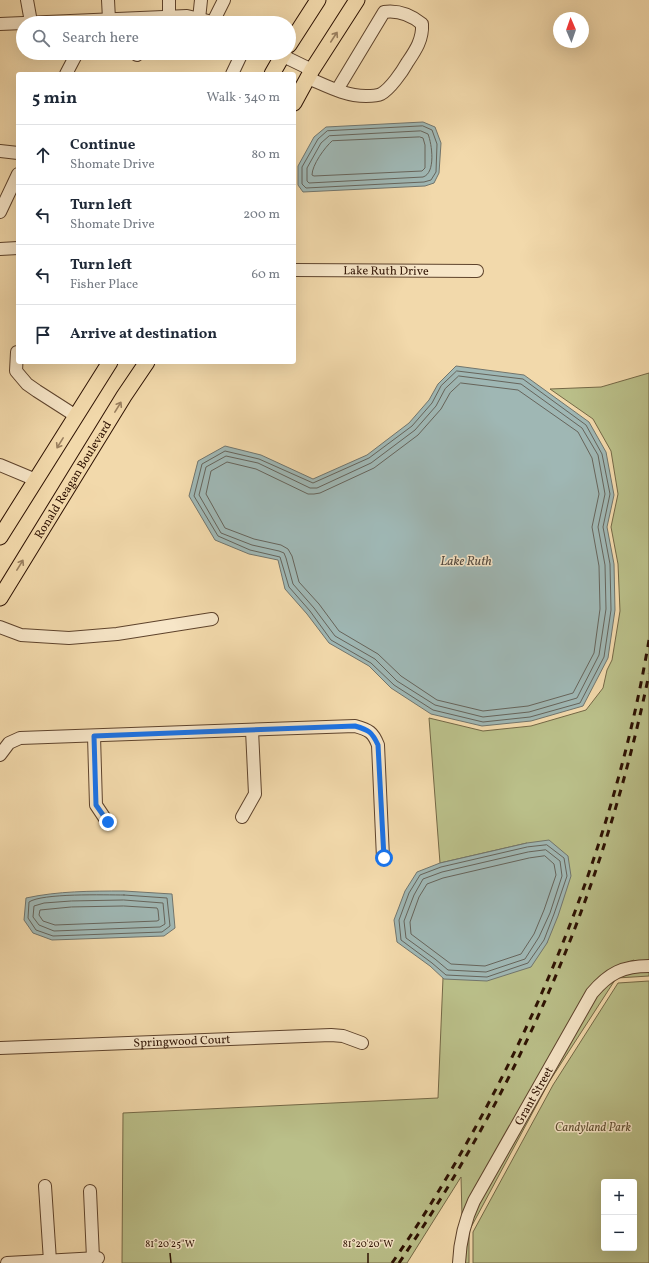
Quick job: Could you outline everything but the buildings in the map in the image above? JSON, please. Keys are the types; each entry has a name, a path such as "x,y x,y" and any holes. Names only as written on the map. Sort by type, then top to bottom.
{"main road":[{"path":"296,33 318,0"},
{"path":"296,99 310,74 357,0"},
{"path":"273,72 279,60"},
{"path":"0,537 109,364"},
{"name":"Ronald Reagan Boulevard","path":"0,598 146,364"}],"street":[{"path":"27,0 30,16"},
{"path":"108,0 109,16"},
{"path":"168,16 169,0"},
{"path":"199,16 201,0"},
{"path":"218,16 224,0"},
{"path":"293,60 310,74 337,90 357,96 374,96 382,93 399,76 419,45 422,24 405,13 384,12 337,90"},
{"path":"0,24 16,23"},
{"path":"67,72 73,60"},
{"path":"233,72 239,60"},
{"path":"0,151 16,153"},
{"path":"0,212 16,178"},
{"path":"0,249 16,248"},
{"name":"Lake Ruth Drive","path":"296,270 477,271"},
{"path":"16,364 16,371 27,384 76,416"},
{"path":"0,464 36,480"},
{"path":"0,627 21,635 69,638 117,634 212,620"},
{"path":"0,755 9,743 20,738 355,726 367,729 374,736 378,745 384,858"},
{"path":"242,817 255,794 252,730"},
{"path":"94,736 96,805 108,822"},
{"name":"Grant Street","path":"459,1263 460,1242 467,1217 474,1201 592,993 602,981 613,973 631,967 649,966"},
{"name":"Springwood Court","path":"0,1048 331,1035 343,1036 362,1043"},
{"path":"45,1186 50,1261"},
{"path":"7,1263 96,1258 90,1192"}],"green space":[{"path":"649,373 649,976 619,978 637,971 634,960 608,970 588,990 462,1216 461,1177 407,1263 122,1263 123,1113 438,1098 443,978 547,943 527,843 440,863 429,718 483,731 531,726 586,710 603,688 607,670 612,660 620,611 618,564 611,527 618,494 611,451 593,419 550,389 601,387"},
{"path":"616,979 549,1082 469,1231 469,1263 464,1263 468,1233 478,1204 596,996"},
{"name":"Candyland Park","path":"649,981 649,1263 473,1263 473,1232 553,1085 618,983"}],"water":[{"path":"423,122 435,127 441,143 439,173 434,183 425,186 303,192 298,185 298,166 314,137 326,127"},
{"name":"Lake Ruth","path":"456,366 524,375 589,422 606,452 614,495 607,527 614,564 615,610 608,658 583,706 531,721 482,726 431,714 391,688 369,666 329,643 307,614 285,589 278,560 249,554 215,540 189,496 198,461 225,446 261,455 313,479 367,455 409,423 429,400 438,384"},
{"path":"549,840 568,856 571,876 558,916 547,943 531,967 487,981 444,979 430,966 397,942 394,920 405,891 417,872 440,863 527,843"},
{"path":"87,891 124,891 172,894 175,928 164,936 52,940 33,933 24,920 26,898"}],"railway":[{"path":"392,1263 435,1197 474,1130 533,1013 559,953 603,830 637,704 649,640"},
{"path":"399,1263 443,1195 484,1125 521,1054 554,981 583,907 609,831 631,753 649,674"}],"route":[{"path":"108,822 96,805 94,736 355,726 367,729 374,736 378,745 384,858"}]}
